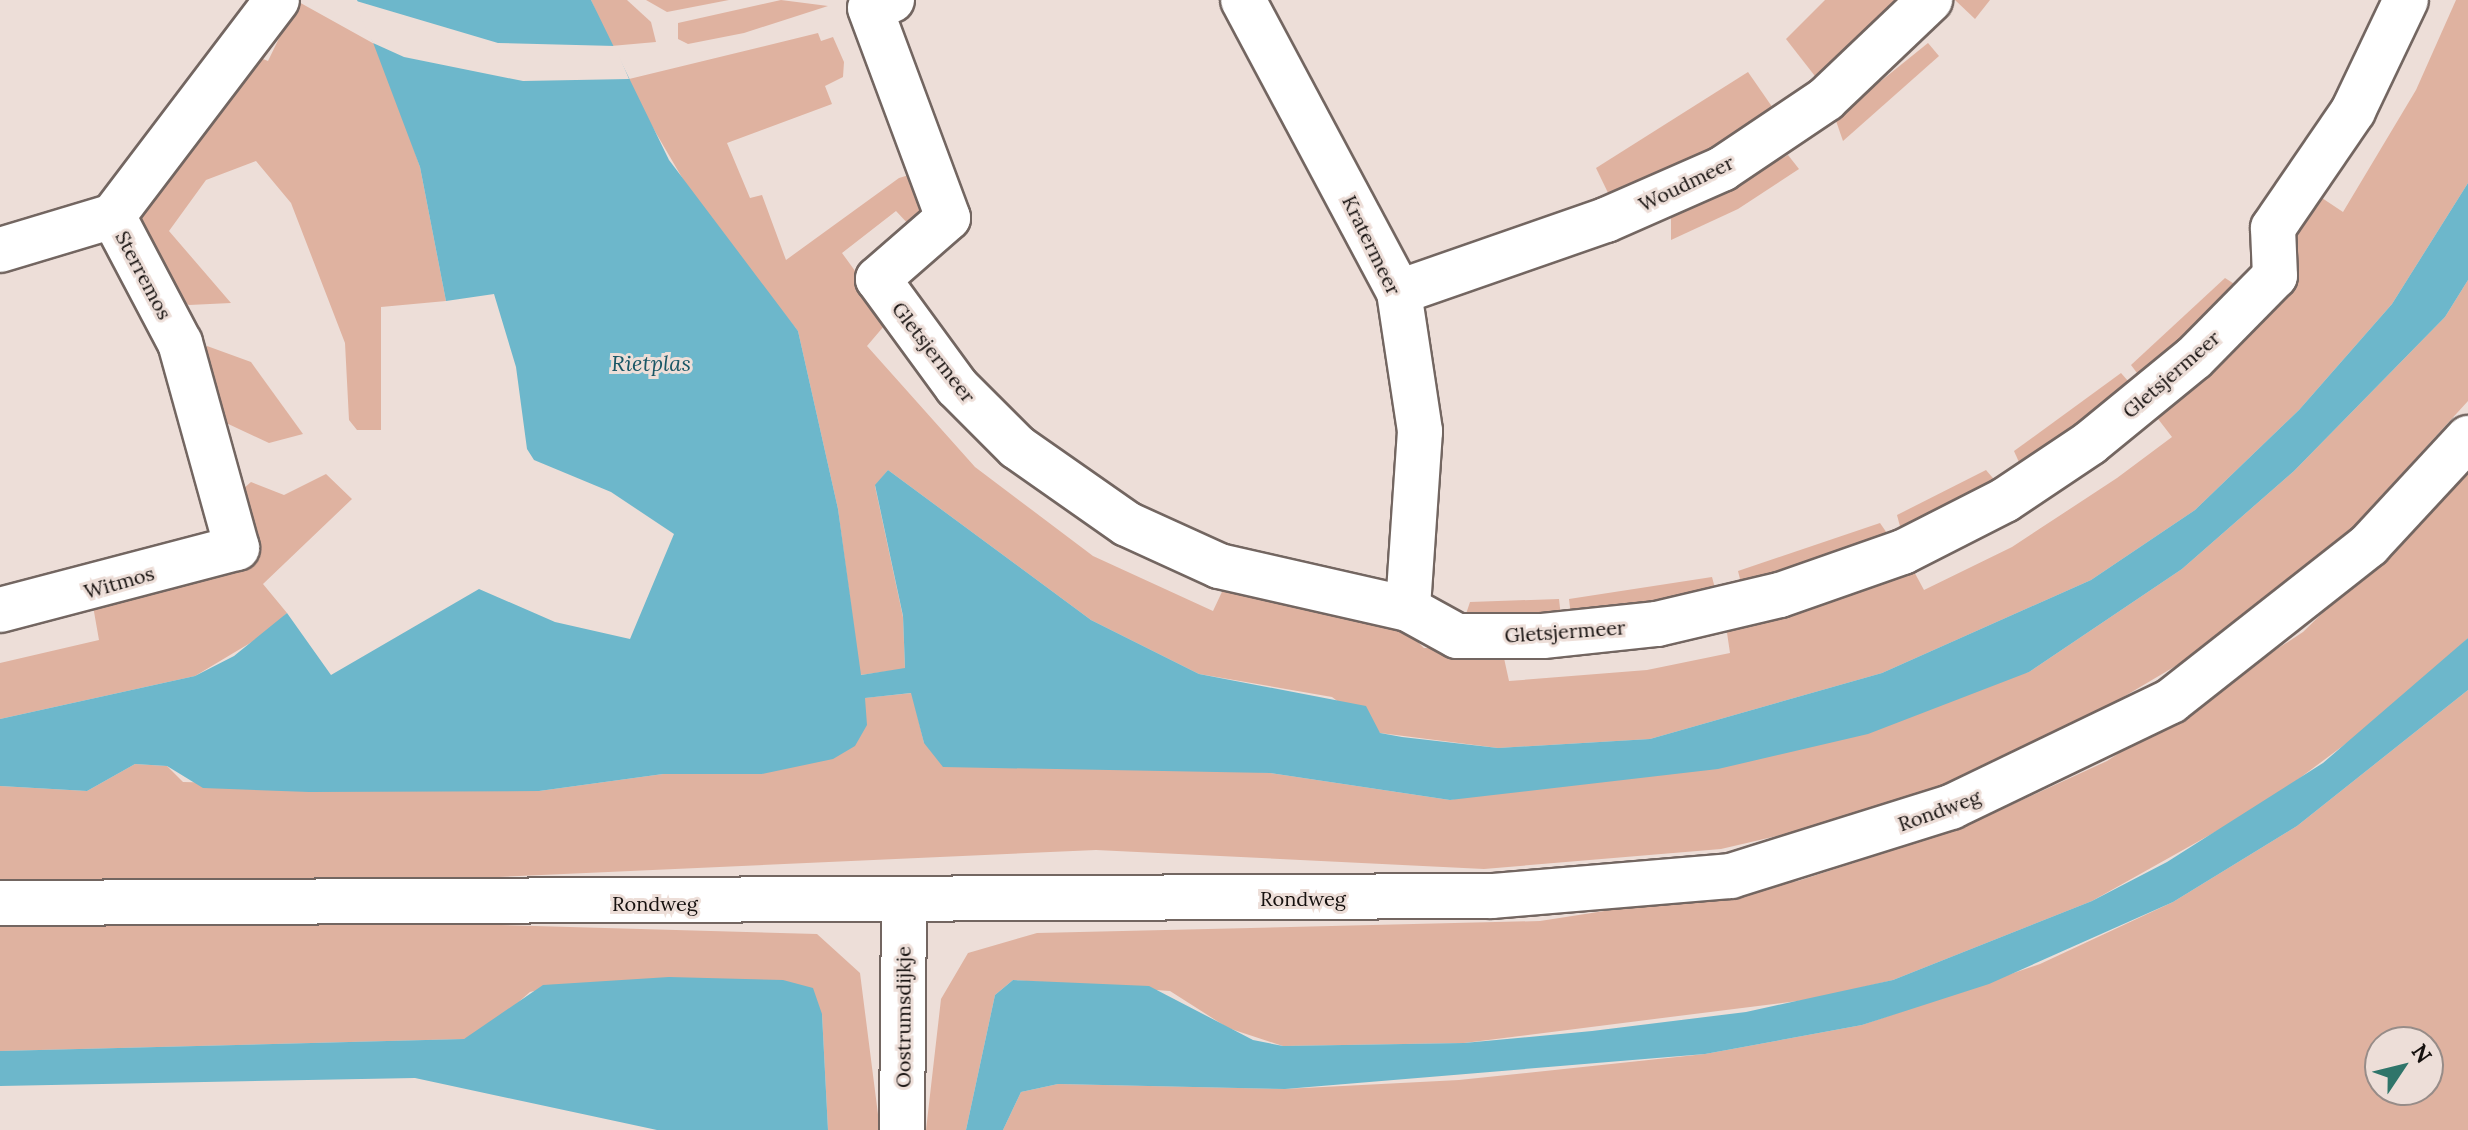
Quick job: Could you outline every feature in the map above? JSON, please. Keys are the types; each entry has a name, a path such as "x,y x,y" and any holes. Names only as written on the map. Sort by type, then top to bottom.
{"street":[{"name":"Sterremos","path":"237,548 180,343 113,216 277,0"},
{"name":"Kratermeer","path":"1243,0 1399,292 1420,431 1408,609"},
{"name":"Woudmeer","path":"1399,292 1606,220 1722,169 1826,99 1930,0"},
{"name":"Gletsjermeer","path":"881,4 948,218 878,279 957,387 1017,447 1085,498 1169,545 1219,566 1408,609 1457,636 1657,624 1780,595 1903,552 2005,500 2194,358 2275,276 2273,228 2353,111 2406,0"},
{"path":"0,250 113,216"},
{"name":"Rondweg","path":"0,903 904,903 1492,896 1731,876 1842,845 2017,780 2171,701 2369,545 2468,438"},
{"name":"Witmos","path":"0,610 237,548"},
{"name":"Oostrumsdijkje","path":"902,1130 904,903"}],"shaded area":[{"path":"591,0 627,0 651,22 656,42 611,46"},
{"path":"646,0 729,0 667,12"},
{"path":"781,0 828,6 744,33 688,44 678,39 678,23"},
{"path":"1825,0 1915,0 1818,80 1786,39"},
{"path":"1955,0 1990,0 1975,19"},
{"path":"2456,0 2468,0 2468,183 2392,304 2299,410 2195,510 2091,580 1882,673 1650,739 1498,748 1380,733 1332,697 1199,674 1091,620 888,470 875,486 903,617 905,669 860,675 838,509 798,331 701,210 625,80 818,33 821,41 833,37 844,62 843,77 825,86 832,104 727,143 750,198 762,195 786,260 899,178 919,172 926,209 912,228 896,211 842,253 890,319 867,346 975,467 1093,556 1213,611 1228,579 1397,622 1424,648 1502,649 1509,681 1647,670 1730,653 1726,626 1911,566 1924,590 2012,547 2117,478 2172,437 2155,415 2291,238 2316,194 2343,212 2416,90"},
{"path":"297,1 378,46 420,167 446,301 381,307 381,430 357,430 349,420 345,343 291,203 256,161 206,180 169,231 231,303 189,305 178,299 141,226 143,209 258,57 268,61"},
{"path":"1928,43 1939,56 1843,141 1835,118"},
{"path":"1748,72 1775,111 1770,124 1611,199 1596,168"},
{"path":"1788,155 1799,169 1738,209 1671,240 1671,218"},
{"path":"2225,278 2239,287 2143,381 2131,365"},
{"path":"2468,280 2468,401 2318,565 2238,629 2071,728 1934,789 1819,826 1721,849 1484,869 1096,850 409,881 0,882 0,786 87,791 135,764 167,766 183,782 539,791 663,774 762,774 864,698 912,693 924,743 1270,773 1450,800 2029,672 2182,569 2294,471 2445,317"},
{"path":"207,346 251,362 303,434 269,443 224,422 200,356"},
{"path":"2121,373 2135,389 2022,469 2014,451"},
{"path":"1986,470 1998,484 1902,534 1897,515"},
{"path":"2468,471 2468,638 2399,704 2265,804 2092,901 1893,980 1813,999 1464,1043 1283,1046 1228,1028 1170,991 1013,980 995,995 966,1130 926,1130 941,999 968,953 1037,933 1540,921 1798,881 1961,828 2107,761 2303,632"},
{"path":"326,474 352,499 263,584 287,613 265,634 195,676 0,719 0,663 99,640 93,606 260,555 244,488 251,482 284,495"},
{"path":"1880,523 1891,539 1742,587 1738,571"},
{"path":"1712,577 1716,592 1571,616 1569,599"},
{"path":"1559,599 1561,617 1464,620 1470,602"},
{"path":"2468,690 2468,1130 1003,1130 1021,1092 1058,1084 1284,1089 1459,1080 1705,1054 1862,1025 2040,964 2173,902 2297,826"},
{"path":"430,923 817,934 860,973 880,1130 828,1130 822,1014 564,984 530,992 484,1032 464,1039 0,1051 0,924"}],"water":[{"name":"Rietplas","path":"357,0 591,0 669,160 798,331 838,509 861,675 905,668 903,616 875,485 888,470 1091,620 1199,674 1366,706 1380,733 1402,737 1498,748 1650,739 1882,673 2091,580 2195,510 2299,410 2392,304 2468,183 2468,280 2445,317 2294,471 2182,569 2029,672 1868,734 1718,769 1450,800 1270,773 943,767 924,743 911,693 865,698 867,725 855,746 833,759 762,774 663,774 539,791 309,792 203,788 167,766 135,764 87,791 0,786 0,719 195,676 234,656 287,613 331,675 479,589 555,622 630,639 674,534 611,492 534,460 527,449 516,367 494,294 446,301 420,167"},
{"path":"2468,638 2468,690 2297,826 2173,902 1989,984 1862,1025 1705,1054 1285,1089 1058,1084 1021,1092 1003,1130 966,1130 995,995 1013,980 1149,986 1253,1040 1283,1046 1464,1043 1592,1031 1746,1012 1893,980 2092,901 2167,862 2323,763"},
{"path":"669,977 783,980 813,988 822,1014 828,1130 657,1130 415,1078 0,1086 0,1051 464,1039 543,985"}],"pier":[{"path":"353,0 498,43 615,46 629,79 523,81 404,57 373,43"}]}
